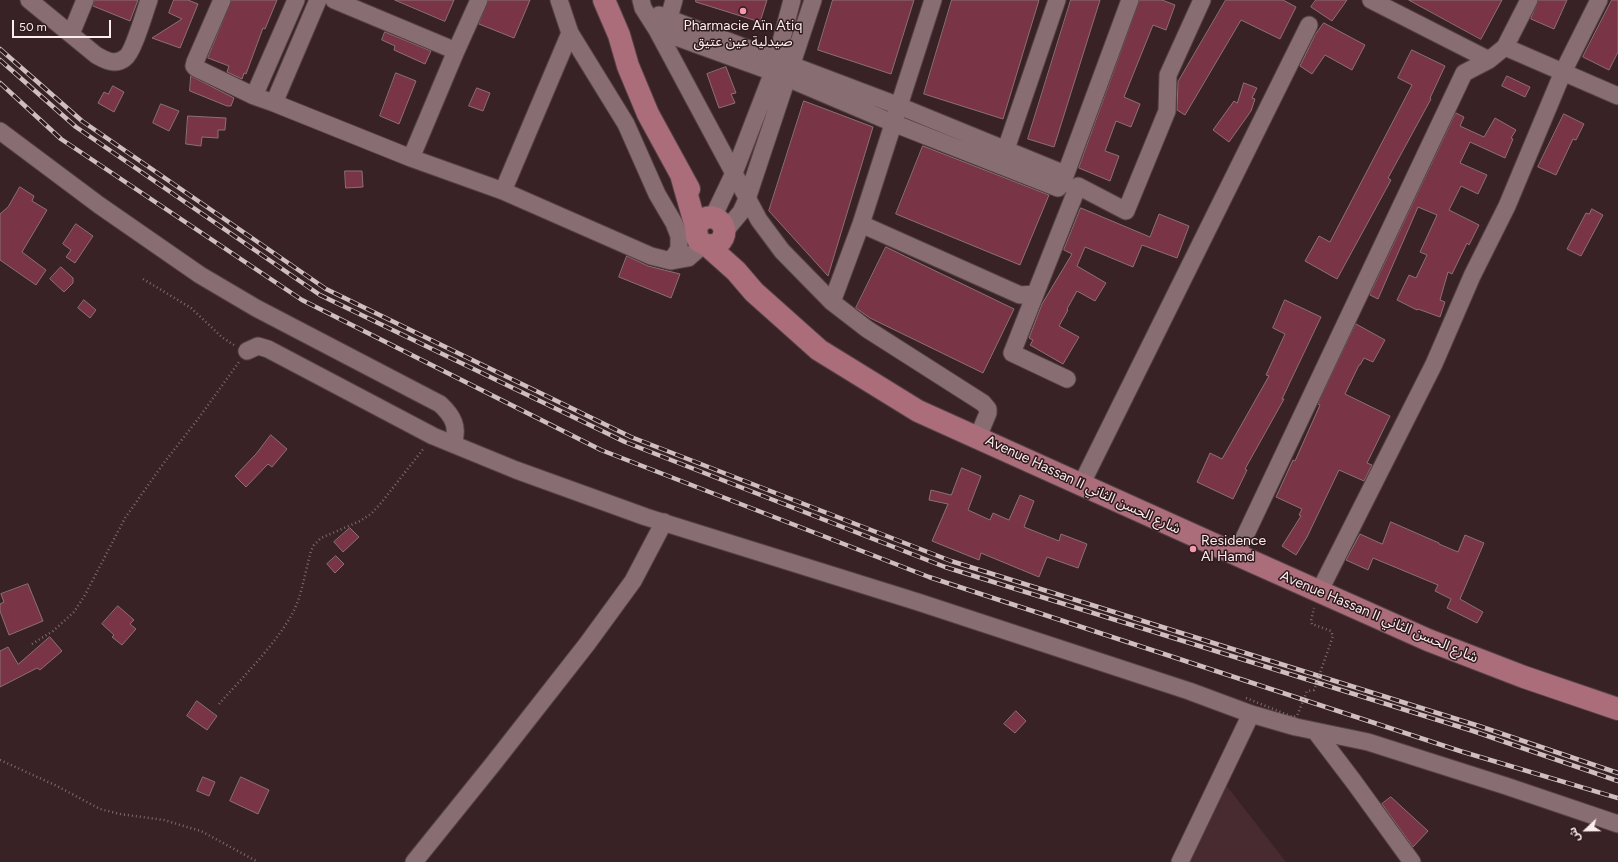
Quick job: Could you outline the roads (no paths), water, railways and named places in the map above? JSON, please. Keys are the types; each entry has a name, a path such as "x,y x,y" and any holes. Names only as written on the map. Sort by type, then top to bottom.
{"main road":[{"name":"Avenue Hassan II شارع الحسن الثاني","path":"604,0 619,35 628,66 648,114 711,232 736,271 754,292 818,350 918,411 1081,485 1428,640 1524,677 1618,710"}],"street":[{"path":"29,0 96,55 113,62 119,62 127,58 149,0"},
{"path":"71,34 84,0"},
{"path":"222,0 194,66 204,73 254,96 411,158 503,192 651,256 671,261 688,258 711,232 741,212 747,199 782,69 792,0"},
{"path":"254,96 296,0"},
{"path":"274,103 318,0"},
{"path":"334,0 456,51"},
{"path":"411,158 479,0"},
{"path":"560,0 570,33 626,124 657,194 674,224 678,236 679,249 671,261"},
{"path":"663,24 674,0"},
{"path":"711,232 734,173 813,0"},
{"path":"832,302 861,224 933,0"},
{"path":"1003,167 1006,149 1057,0"},
{"path":"782,69 893,123 1057,188 1062,184 1130,0"},
{"path":"1067,379 1012,354 1078,186 1126,211 1167,111 1168,75 1202,0"},
{"path":"1371,0 1489,60"},
{"path":"1236,554 1464,73 1489,60 1505,46 1529,0"},
{"path":"1319,592 1434,364 1472,276 1507,206 1563,72 1599,0"},
{"path":"642,4 663,24 747,199 759,220 782,251 832,302 867,329 983,403 988,410 988,413 978,437"},
{"path":"663,24 782,69 899,106 1065,174"},
{"path":"1081,485 1309,25"},
{"path":"503,192 570,33"},
{"path":"1505,46 1618,96"},
{"path":"0,131 105,210 200,275 256,308 440,404 448,411 454,421 456,432 453,444"},
{"path":"861,224 1020,295 1036,294"},
{"path":"247,350 258,346 268,349 433,436 527,474 664,522 918,602 1189,691 1249,706 1316,732 1368,742 1506,786 1618,824"},
{"path":"414,862 587,644 633,581 664,522"},
{"path":"1180,862 1249,706"},
{"path":"1316,732 1412,862"}],"railway":[{"path":"0,49 82,121 326,289 631,437 951,561 1479,726 1618,773"},
{"path":"0,60 76,127 320,295 625,442 945,567 1473,731 1618,781"},
{"path":"0,83 61,139 302,300 601,450 929,577 1460,751 1618,798"}],"place":[{"name":"Pharmacie Aïn Atiq صيدلية عين عتيق","path":"743,11"},
{"name":"Residence Al Hamd","path":"1193,549"}]}
